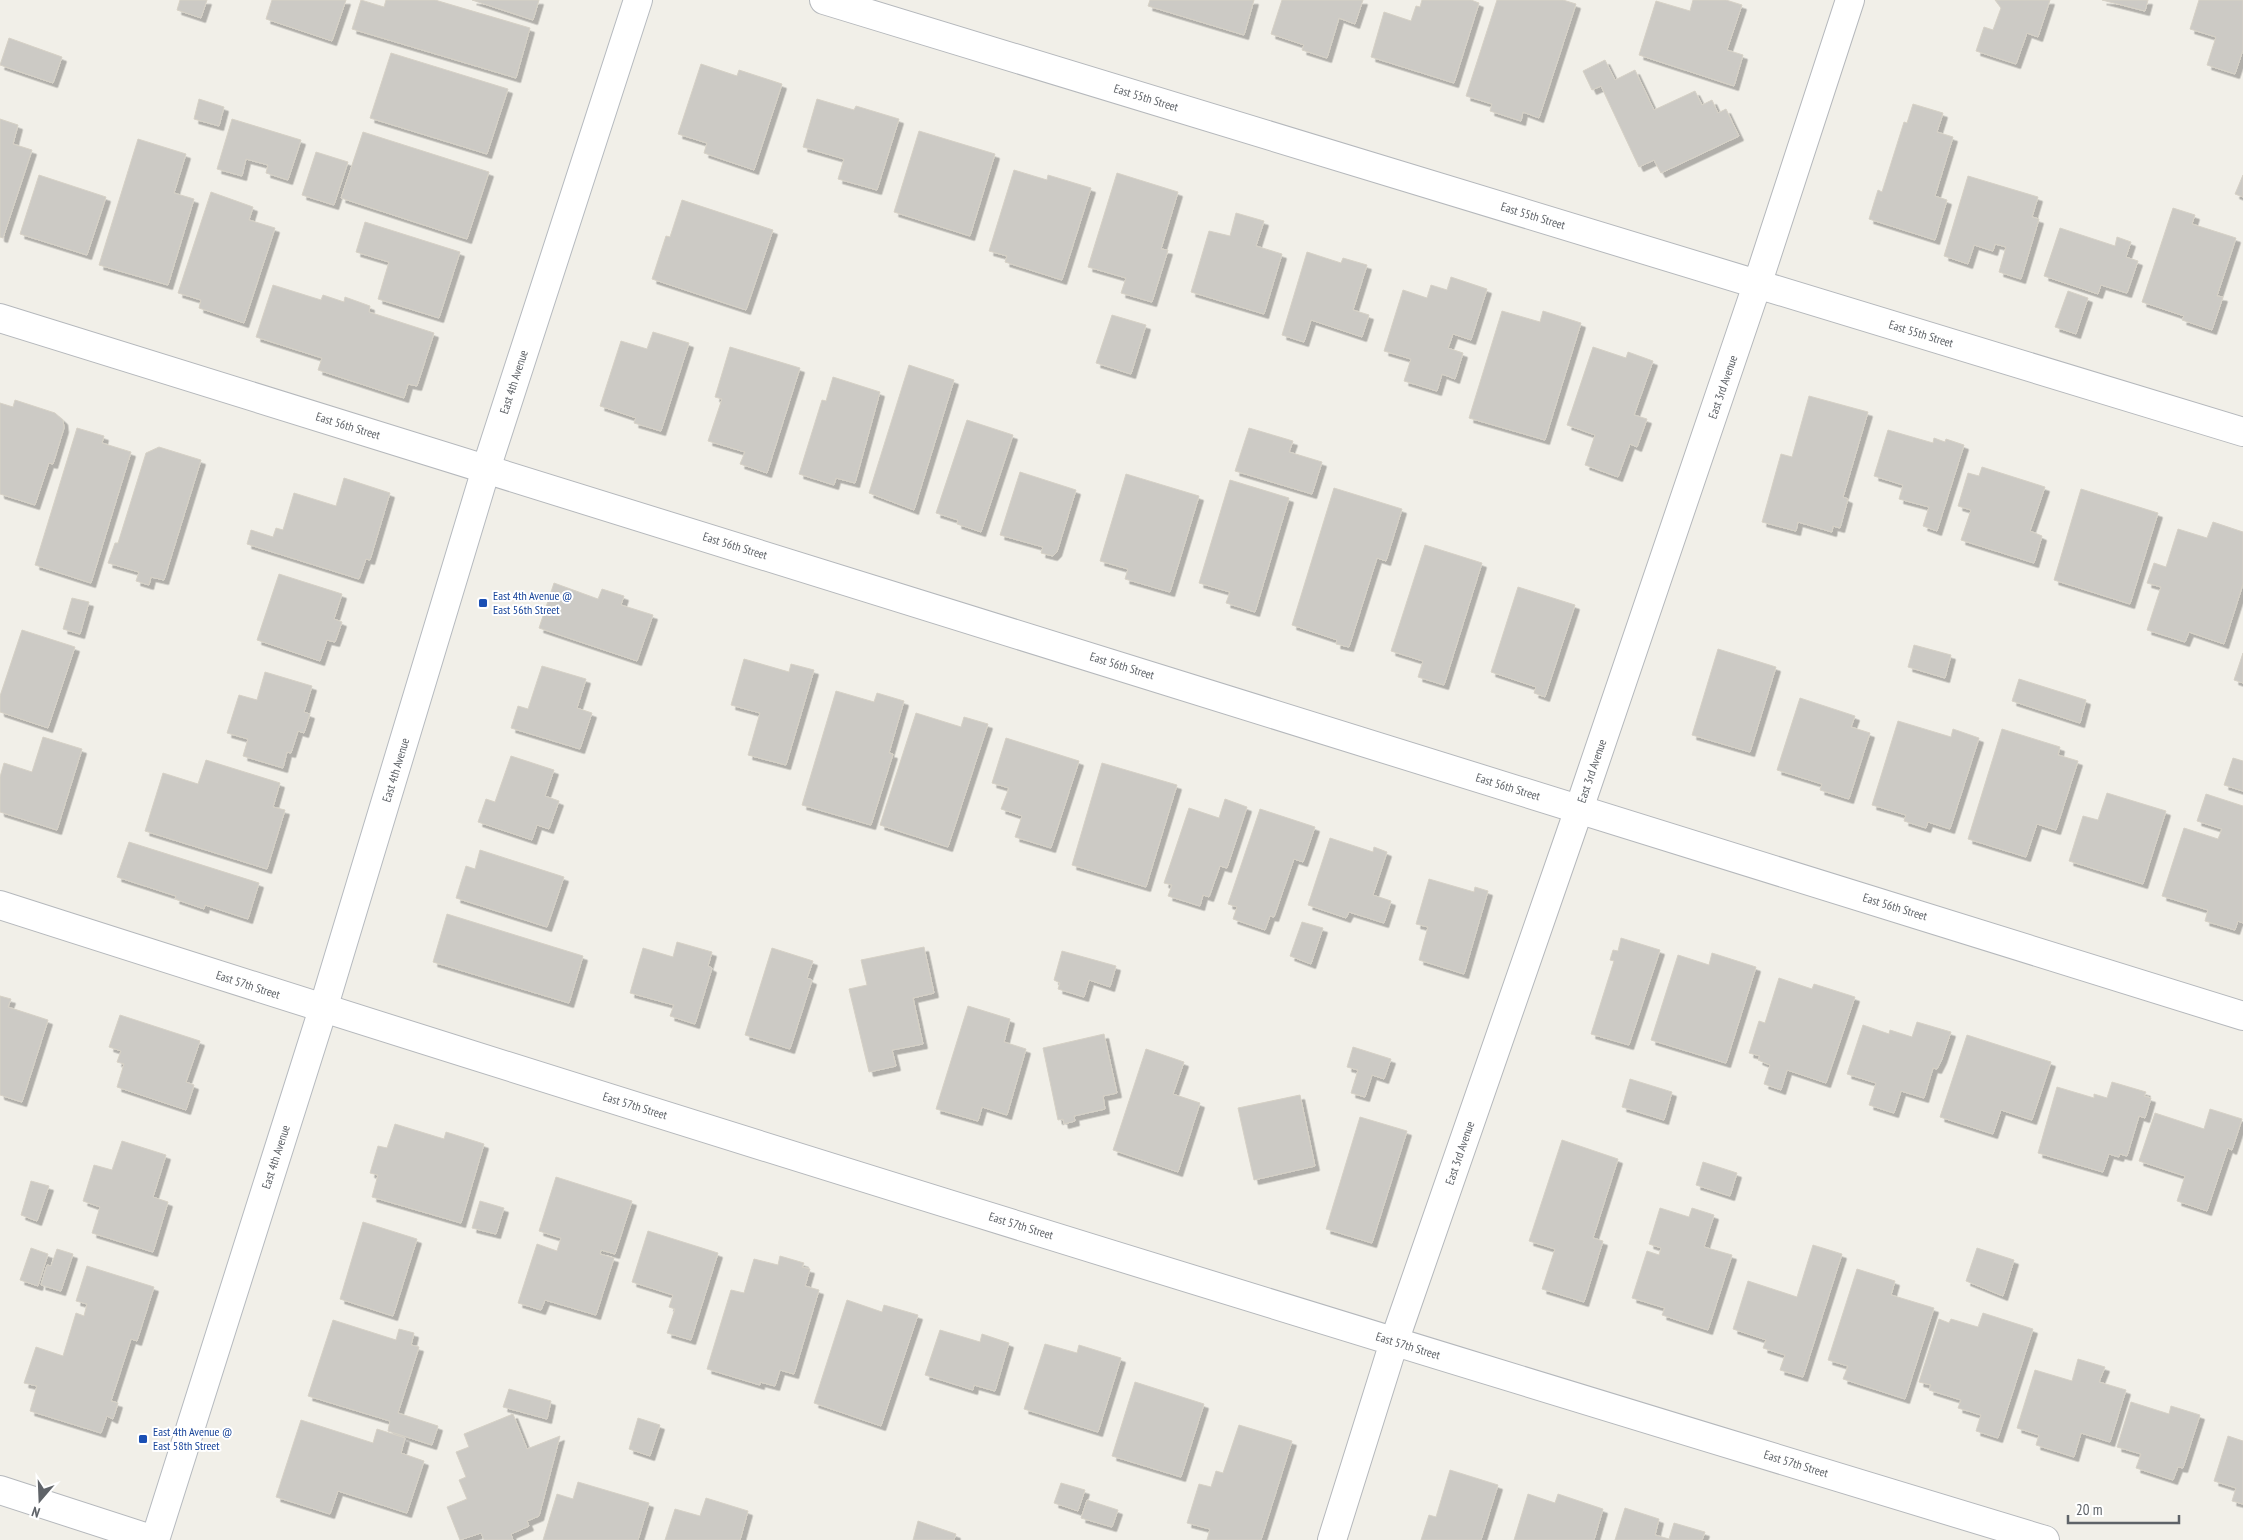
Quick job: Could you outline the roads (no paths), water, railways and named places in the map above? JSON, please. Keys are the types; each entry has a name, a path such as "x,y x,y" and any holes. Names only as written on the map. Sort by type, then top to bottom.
{"street":[{"name":"East 4th Avenue","path":"155,1540 323,1009 486,469 638,0"},
{"name":"East 55th Street","path":"824,0 2243,432"},
{"name":"East 3rd Avenue","path":"1332,1540 1394,1342 1758,285 1850,0"},
{"name":"East 56th Street","path":"0,318 2243,1016"},
{"name":"East 57th Street","path":"0,905 323,1009 1394,1342 2045,1540"},
{"path":"0,1490 155,1540"}],"place":[{"name":"East 4th Avenue @ East 56th Street","path":"483,603"},
{"name":"East 4th Avenue @ East 58th Street","path":"143,1439"}]}
